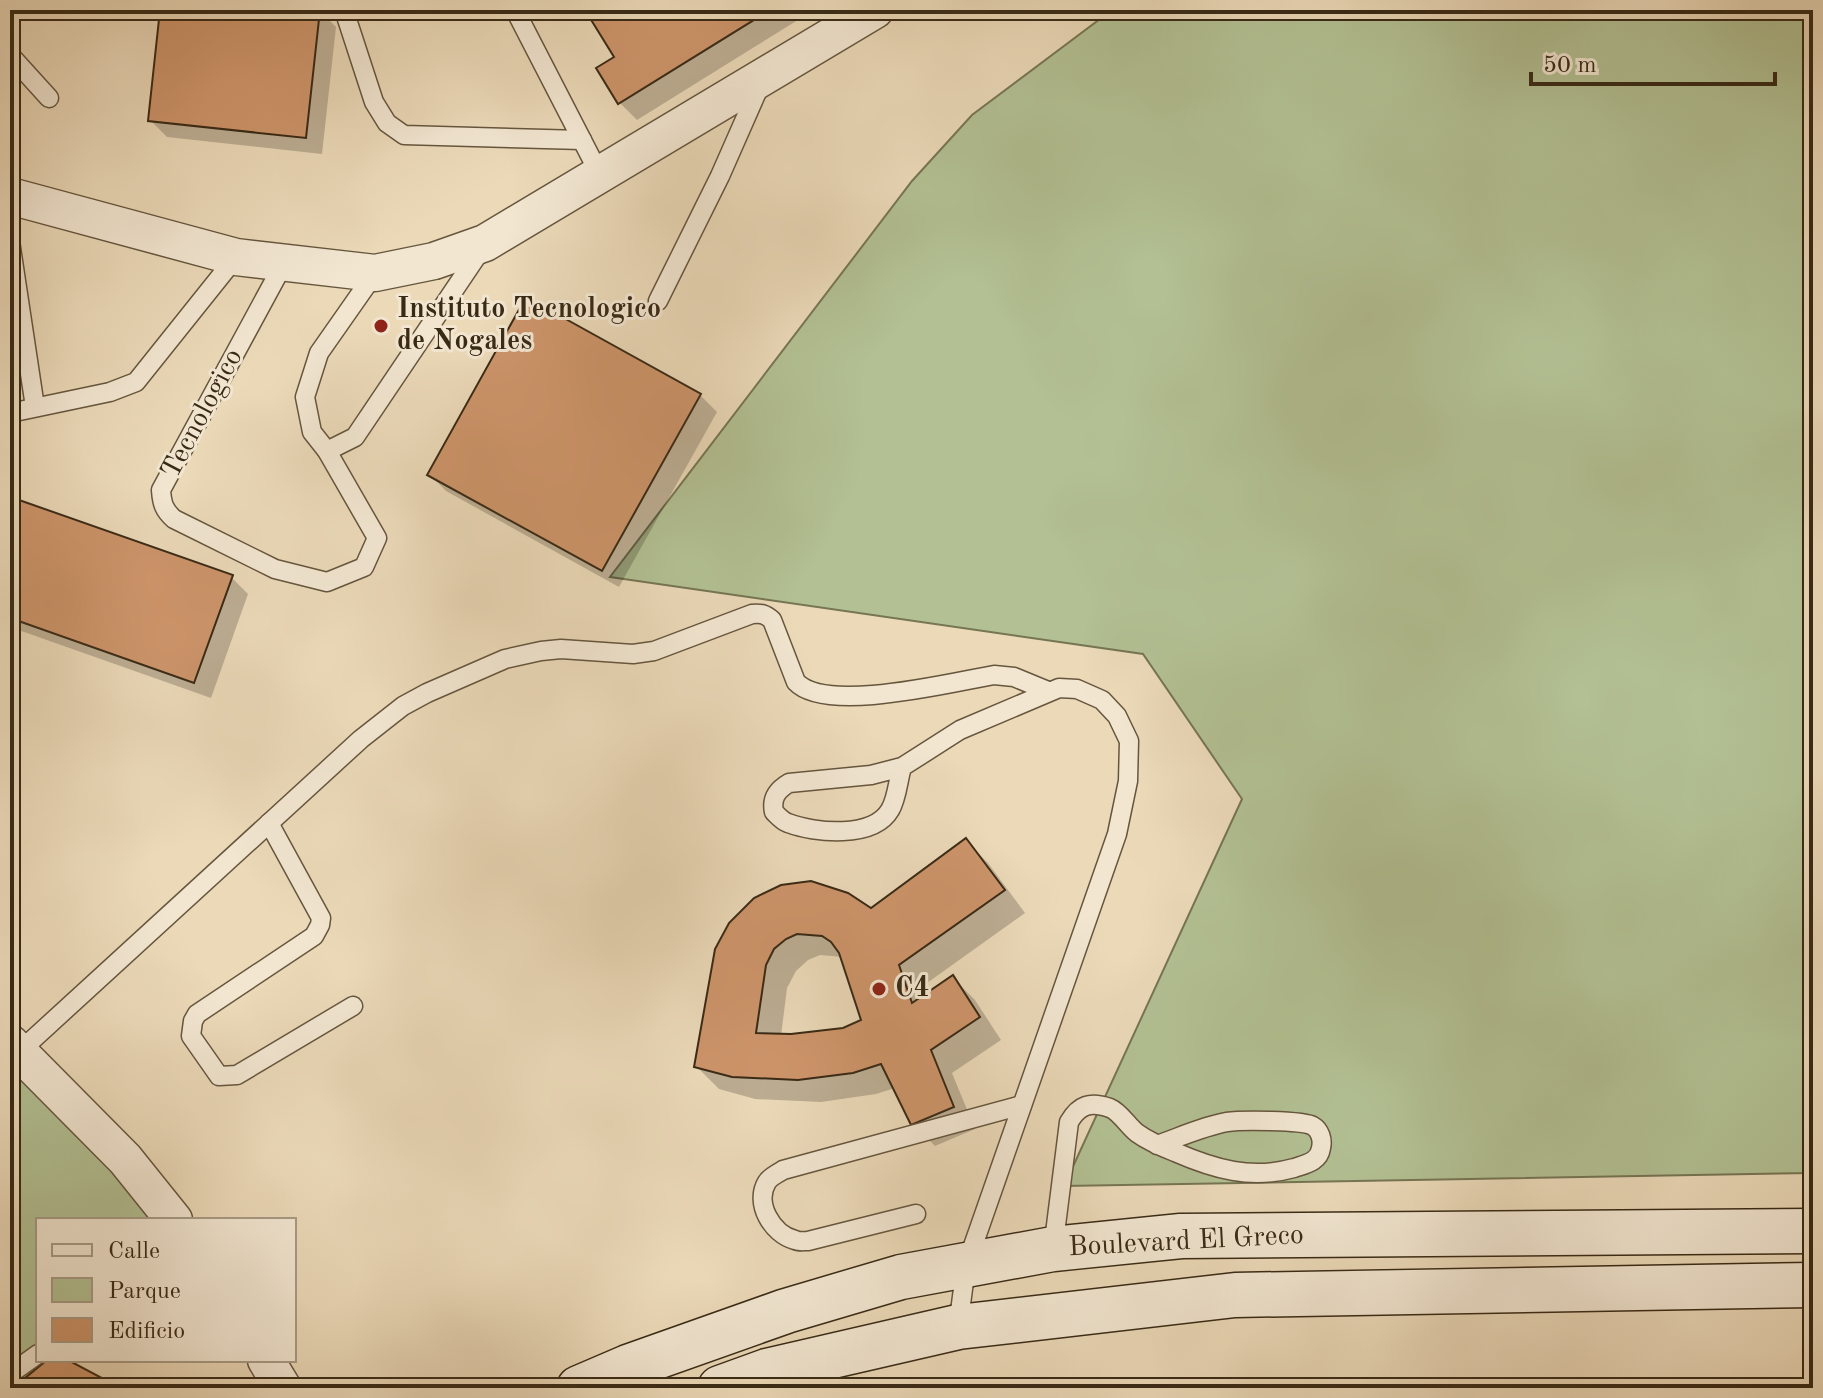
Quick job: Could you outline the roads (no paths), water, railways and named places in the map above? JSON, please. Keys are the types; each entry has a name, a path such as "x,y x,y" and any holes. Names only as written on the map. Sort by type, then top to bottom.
{"main road":[{"name":"Boulevard El Greco","path":"579,1388 628,1367 786,1311 901,1277 1053,1249 1181,1236 1813,1231"},
{"name":"Boulevard El Greco","path":"720,1388 767,1371 958,1327 1235,1295 1813,1285"}],"street":[{"path":"10,196 236,257 375,273 434,261 485,243 875,10"},
{"path":"14,1048 125,1159 172,1218"},
{"path":"267,1362 283,1388"}],"lane":[{"path":"344,10 374,102 387,123 404,135 582,140"},
{"path":"515,10 600,175"},
{"path":"10,55 49,98"},
{"path":"658,301 720,176 763,77"},
{"path":"10,241 35,407"},
{"path":"327,451 355,437 485,243"},
{"path":"10,413 110,392 136,382 236,257"},
{"name":"Tecnologico","path":"284,263 161,490 162,505 174,519 275,569 327,582 364,567 377,538 327,451 312,432 305,397 319,353 375,273"},
{"path":"14,1048 361,739 403,706 505,659 561,649 633,654 654,651 752,614 766,615 772,620 796,682 802,688 823,695 877,695 994,675 1014,677 1048,691"},
{"path":"902,767 891,809 871,826 851,831 825,830 786,823 774,812 774,797 779,789 789,783 871,775 902,767 960,730 1059,688 1077,689 1102,700 1117,716 1129,741 1128,781 1117,834 966,1266 958,1327"},
{"path":"269,823 321,918 320,925 314,936 197,1014 191,1036 219,1076 232,1076 353,1006"},
{"path":"1053,1249 1069,1122 1076,1110 1089,1104 1112,1109 1137,1133 1157,1145 1207,1166 1239,1173 1283,1171 1313,1162 1321,1149 1321,1139 1312,1126 1296,1122 1230,1121 1157,1145"},
{"path":"916,1214 808,1241 794,1240 770,1222 763,1193 768,1179 783,1170 1022,1105"},
{"path":"10,1374 36,1355"}],"place":[{"name":"Instituto Tecnologico de Nogales","path":"381,326"},
{"name":"C4","path":"879,989"}]}
